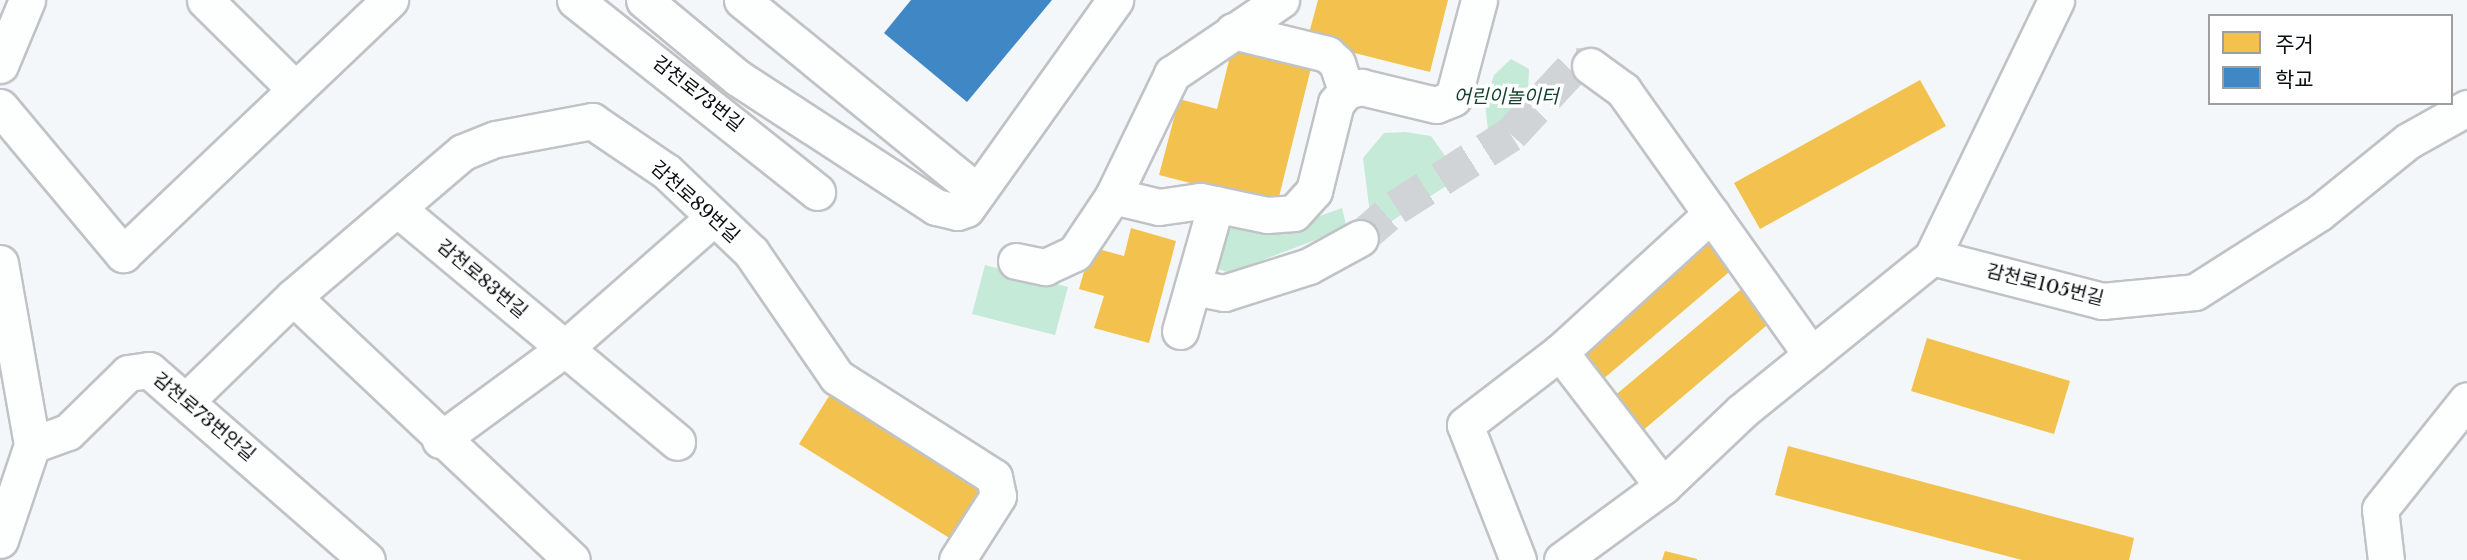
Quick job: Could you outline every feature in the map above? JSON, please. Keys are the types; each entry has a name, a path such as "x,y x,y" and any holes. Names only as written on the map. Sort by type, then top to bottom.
{"street":[{"path":"0,65 27,0"},
{"path":"205,0 295,89"},
{"path":"0,107 123,254 390,0"},
{"name":"감천로73번길","path":"575,0 817,192"},
{"path":"644,0 738,78 936,207 962,211 1115,0"},
{"path":"742,0 977,192"},
{"path":"1016,261 1045,267 1068,258 1088,239 1113,196 1172,74 1281,0"},
{"path":"1113,196 1159,207 1216,204 1276,216 1300,209 1314,191 1336,103 1346,91 1361,87 1436,105 1448,102 1457,92 1479,0"},
{"path":"1559,559 1663,486 1811,355 1932,257 2056,0"},
{"path":"1233,31 1327,54 1337,63 1346,91"},
{"path":"1590,66 1623,90 1811,355"},
{"name":"감천로105번길","path":"1932,257 2102,301 2195,292 2319,213 2408,141 2467,108"},
{"name":"감천로89번길","path":"188,399 293,298 477,144 582,119 667,172 713,218 779,288 836,377 994,477 998,496 957,560"},
{"path":"1180,331 1216,204"},
{"name":"감천로83번길","path":"399,210 677,442"},
{"path":"1518,560 1465,425 1560,352 1712,214"},
{"path":"440,440 564,349 713,218"},
{"path":"1193,287 1224,293 1309,266 1360,238"},
{"path":"0,263 32,445 0,540"},
{"path":"293,298 440,440 572,560"},
{"path":"1560,352 1663,486"},
{"name":"감천로73번안길","path":"32,445 68,432 139,367 188,399 367,560"},
{"path":"2386,560 2380,509 2467,400"}],"green space":[{"name":"어린이놀이터","path":"1511,59 1529,69 1528,92 1517,119 1498,134 1488,130 1485,103 1494,75"},
{"path":"1405,132 1431,136 1460,177 1384,226 1371,222 1363,158 1384,133"},
{"path":"1342,208 1346,224 1336,232 1229,273 1213,267 1217,225 1281,230"},
{"path":"985,265 1068,287 1055,335 972,314"}],"building: 주거":[{"path":"1318,0 1448,0 1430,72 1307,41"},
{"path":"1235,36 1314,56 1277,205 1159,175 1179,99 1217,109"},
{"path":"1920,80 1946,126 1760,229 1734,183"},
{"path":"1131,228 1176,241 1149,343 1094,328 1104,296 1079,289 1091,247 1124,256"},
{"path":"1706,234 1735,267 1602,380 1574,347"},
{"path":"1745,286 1773,320 1641,432 1612,398"},
{"path":"1927,338 2070,381 2054,434 1911,391"},
{"path":"831,393 983,488 951,539 799,444"},
{"path":"1788,446 2134,538 2129,560 2022,560 1775,495"},
{"path":"1665,551 1697,559 1697,560 1662,560"}],"building: 학교":[{"path":"911,0 1052,0 967,102 884,33"}],"tunnel":[{"path":"1360,238 1396,207 1511,134 1575,65 1590,66"}]}
